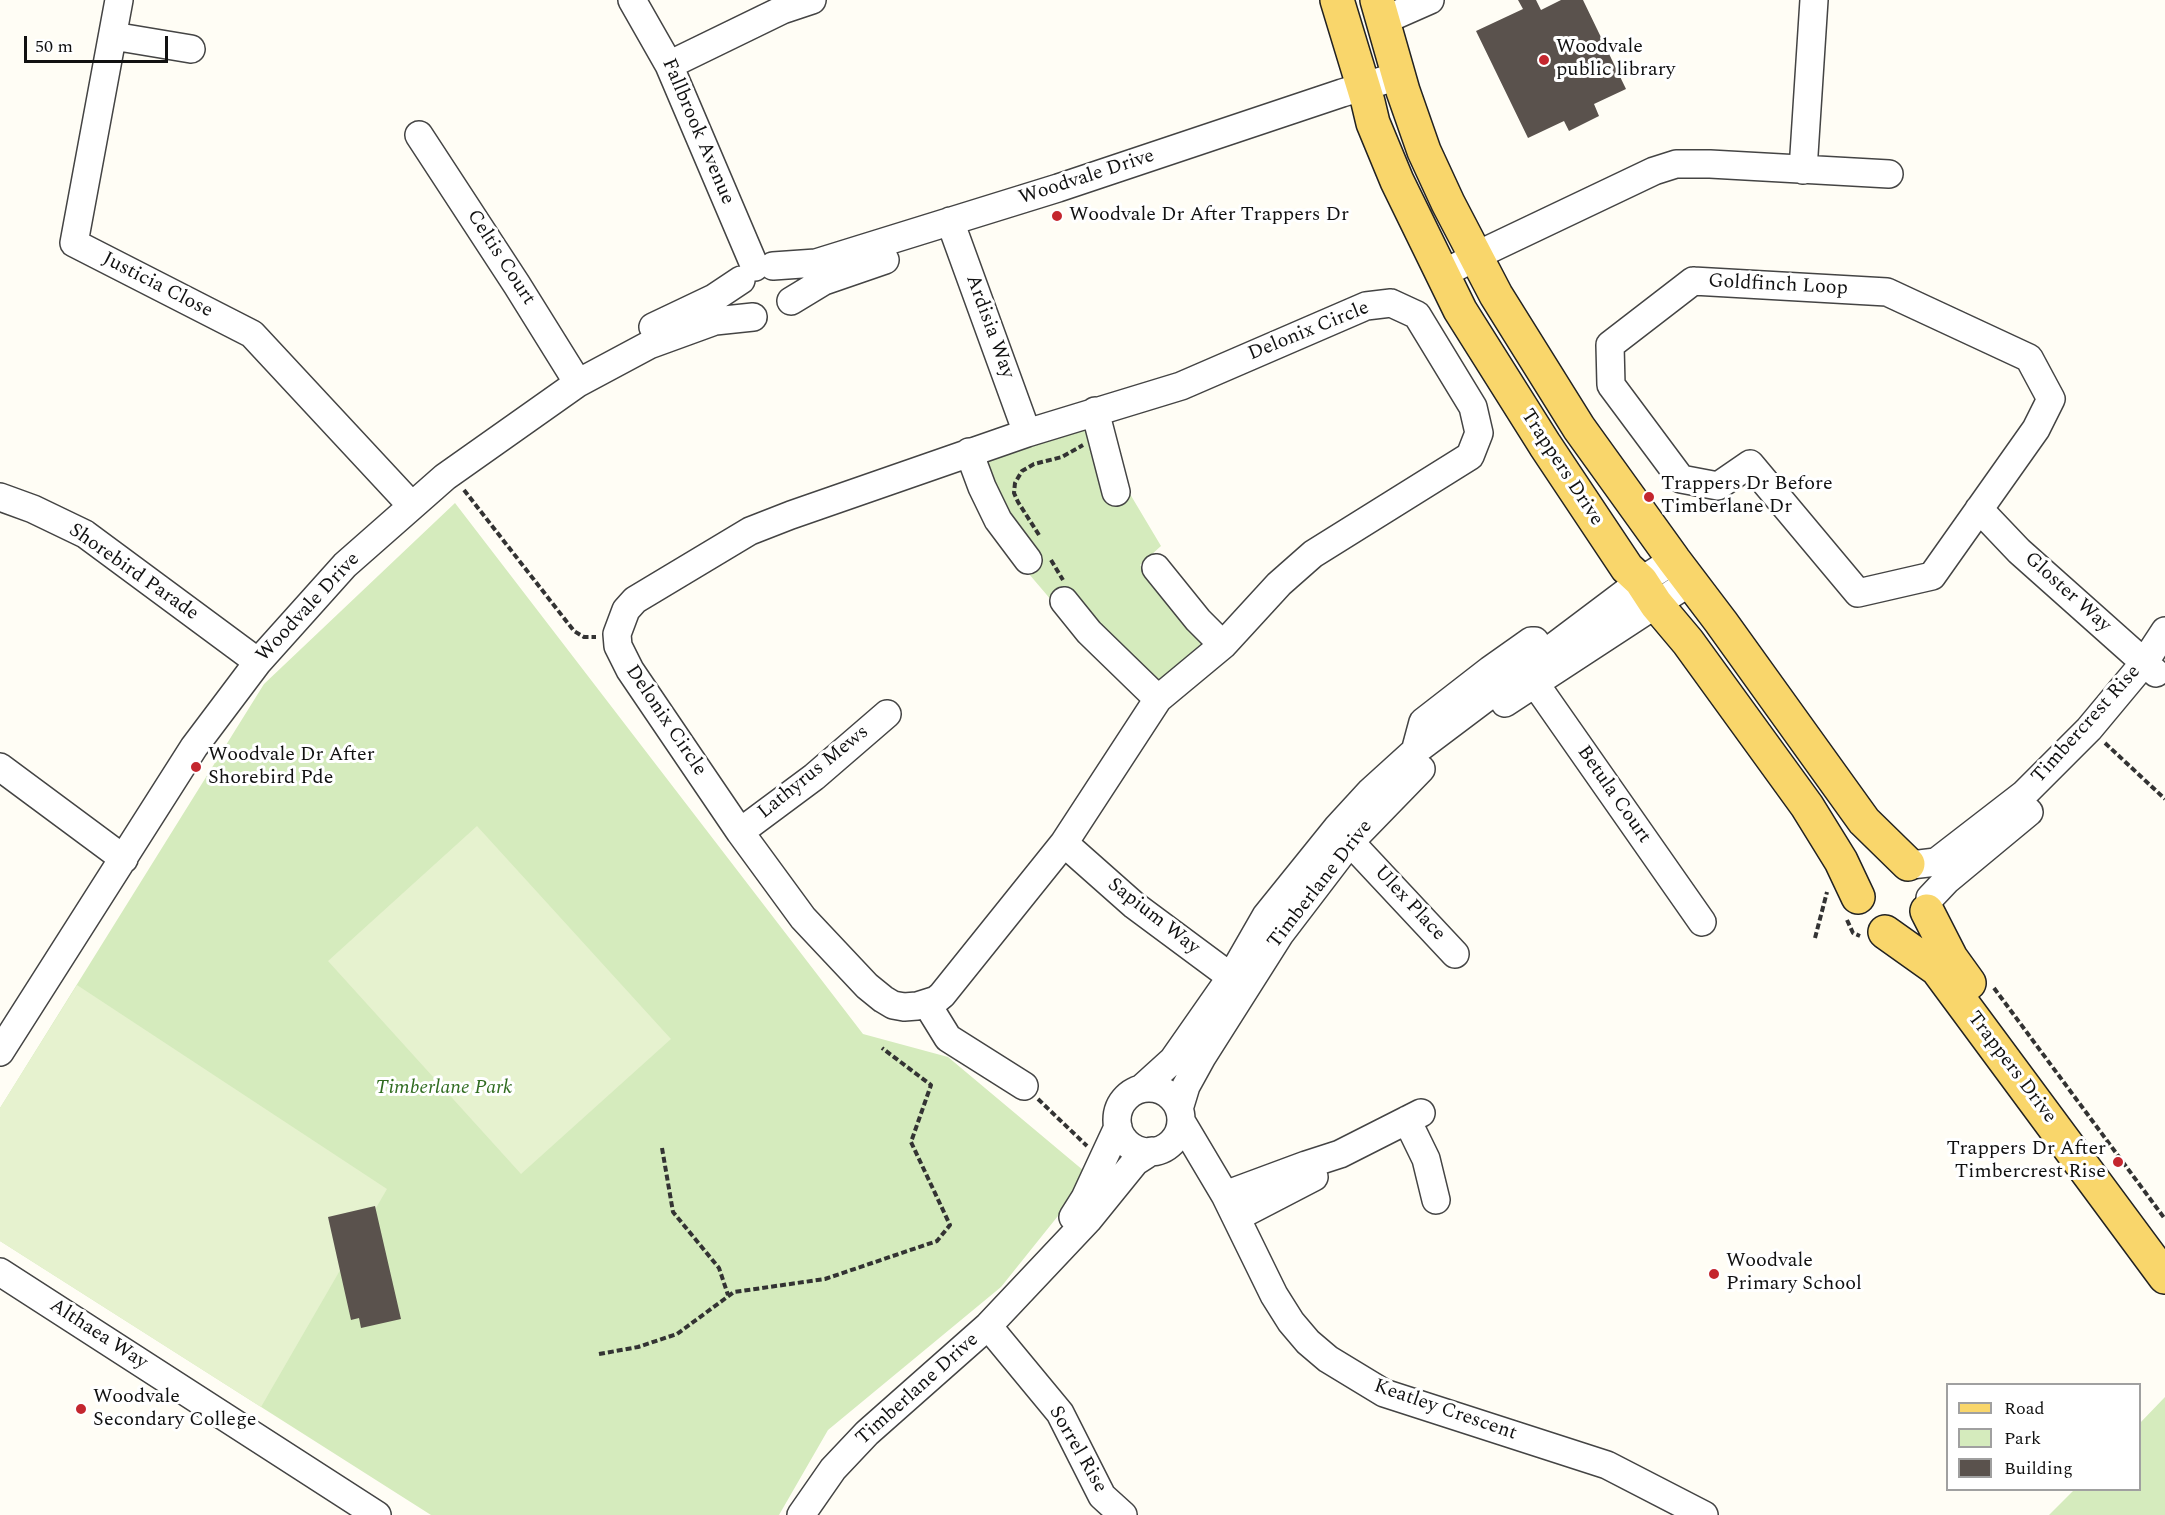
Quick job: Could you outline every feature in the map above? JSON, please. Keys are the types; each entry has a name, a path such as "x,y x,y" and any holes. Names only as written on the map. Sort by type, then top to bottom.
{"main road":[{"name":"Trappers Drive","path":"1337,0 1373,123 1397,181 1460,310 1545,445 1627,568 1688,642 1807,806 1841,861 1858,897"},
{"name":"Trappers Drive","path":"1379,9 1400,84 1424,151 1496,295 1579,428 1682,571 1864,821 1909,865"},
{"path":"1894,861 1909,865 1923,876 1927,882 1929,905 1920,922 1910,930 1898,933 1885,932 1874,927 1865,919 1858,897 1864,877 1874,867 1894,861"},
{"name":"Trappers Drive","path":"1929,905 1951,958 2165,1251"},
{"name":"Trappers Drive","path":"1885,932 1937,969 2165,1276"}],"street":[{"name":"Justicia Close","path":"119,0 74,243 252,334 407,500"},
{"name":"Fallbrook Avenue","path":"632,0 669,65 756,271"},
{"path":"669,65 782,10 812,0"},
{"path":"1379,9 1396,15 1430,0"},
{"path":"1803,170 1814,0"},
{"path":"113,36 191,50"},
{"name":"Woodvale Drive","path":"0,1052 118,854 181,738 251,658 334,554 407,500 435,464 643,331 714,298 756,271 816,263 953,229 1150,169 1400,84"},
{"name":"Celtis Court","path":"419,135 574,376"},
{"path":"1443,274 1654,171 1676,164 1889,174"},
{"name":"Woodvale Drive","path":"791,301 824,281 953,229"},
{"name":"Ardisia Way","path":"953,229 1027,433"},
{"path":"756,271 787,276 791,284 791,301 780,315 762,319 753,316 741,305 738,297 756,271"},
{"name":"Goldfinch Loop","path":"1693,281 1887,292 2030,357 2051,399 2036,429 1979,509 1932,576 1858,593 1750,464 1718,486 1681,479 1611,385 1610,345 1693,281"},
{"name":"Delonix Circle","path":"1391,303 1417,315 1473,407 1479,434 1470,456 1313,554 1279,584 1223,645 1158,699 1064,843 952,984 936,1000 927,1004 904,1007 893,1005 867,986 803,918 740,832 630,670 618,646 617,634 626,610 635,600 750,531 791,514 1027,433 1097,421 1366,306 1391,303"},
{"name":"Woodvale Drive","path":"574,376 715,321 753,316"},
{"path":"1097,421 1116,492"},
{"path":"969,452 998,520 1040,552"},
{"name":"Shorebird Parade","path":"0,497 33,509 85,534 251,658"},
{"name":"Gloster Way","path":"1979,509 2019,551 2156,666"},
{"path":"1156,568 1198,620 1223,645"},
{"name":"Timberlane Drive","path":"1141,1089 1173,1060 1280,934 1371,791 1414,752 1530,676 1682,571"},
{"path":"1065,592 1089,632 1158,699"},
{"name":"Timberlane Drive","path":"1414,752 1421,736 1423,722 1531,641 1556,641 1648,593"},
{"name":"Timbercrest Rise","path":"1929,905 1947,880 2035,807 2103,741 2156,666 2165,631"},
{"name":"Timberlane Drive","path":"1266,916 1344,834 1486,715 1530,676 1573,632"},
{"name":"Timbercrest Rise","path":"1909,865 1936,862 2024,794 2156,666"},
{"name":"Betula Court","path":"1530,676 1702,922"},
{"name":"Lathyrus Mews","path":"740,832 814,777 887,714"},
{"path":"0,767 118,854"},
{"name":"Timberlane Drive","path":"1180,1115 1186,1086 1239,981 1266,916 1269,906 1267,890 1325,815 1344,795 1357,791 1371,791"},
{"name":"Ulex Place","path":"1344,834 1455,954"},
{"name":"Sapium Way","path":"1064,843 1134,905 1239,981"},
{"name":"Woodvale Drive","path":"0,1023 118,854"},
{"path":"927,1004 948,1038 1024,1086"},
{"path":"1141,1089 1160,1090 1175,1100 1180,1115 1176,1137 1158,1150 1135,1148 1121,1135 1118,1126 1120,1107 1125,1099 1141,1089"},
{"name":"Keatley Crescent","path":"1180,1115 1231,1206 1263,1274 1291,1322 1308,1342 1328,1359 1384,1393 1607,1465 1704,1515"},
{"path":"1231,1206 1306,1165 1340,1154 1414,1117 1436,1200"},
{"name":"Timberlane Drive","path":"1041,1269 1085,1198 1118,1126"},
{"name":"Timberlane Drive","path":"801,1515 833,1469 867,1433 988,1326 1088,1220 1135,1161 1158,1150"},
{"name":"Keatley Crescent","path":"1158,1150 1180,1153 1210,1171"},
{"name":"Althaea Way","path":"0,1272 377,1515"},
{"name":"Sorrel Rise","path":"988,1326 1060,1413 1102,1496 1123,1515"}],"path":[{"path":"1065,592 1059,575 1040,552 1014,493 1015,483 1022,471 1034,464 1062,457 1080,447 1097,421"},
{"path":"458,482 574,631 584,637 617,634"},
{"path":"2103,741 2165,799"},
{"path":"1815,938 1829,882"},
{"path":"1989,981 2165,1219"},
{"path":"662,1148 673,1212 719,1268 727,1296 734,1292 825,1279 937,1241 950,1225 911,1142 931,1086 882,1048"},
{"path":"1024,1086 1089,1147"},
{"path":"599,1354 638,1347 677,1334 734,1292"}],"green space":[{"path":"1082,427 1088,432 1110,498 1130,494 1161,546 1140,565 1207,642 1165,681 1156,680 1052,601 1023,567 1008,519 987,469 992,456"},
{"name":"Timberlane Park","path":"455,503 863,1034 948,1057 1090,1176 1001,1287 828,1430 779,1515 431,1515 0,1241 0,1108 264,684"},
{"path":"477,826 671,1039 521,1174 328,961"},
{"path":"77,985 387,1189 261,1407 0,1241 0,1108"},
{"path":"2165,1397 2165,1515 2049,1515 2073,1491 2141,1491 2141,1422"}],"building":[{"path":"1518,0 1536,0 1541,10 1561,0 1583,0 1626,89 1594,104 1599,116 1569,131 1564,121 1528,138 1476,31 1523,9"},
{"path":"375,1206 401,1319 361,1328 359,1318 351,1320 328,1217"}],"place":[{"name":"Woodvale public library","path":"1544,60"},
{"name":"Woodvale Dr After Trappers Dr","path":"1057,216"},
{"name":"Trappers Dr Before Timberlane Dr","path":"1649,497"},
{"name":"Woodvale Dr After Shorebird Pde","path":"196,767"},
{"name":"Trappers Dr After Timbercrest Rise","path":"2118,1162"},
{"name":"Woodvale Primary School","path":"1714,1274"},
{"name":"Woodvale Secondary College","path":"81,1409"}]}
